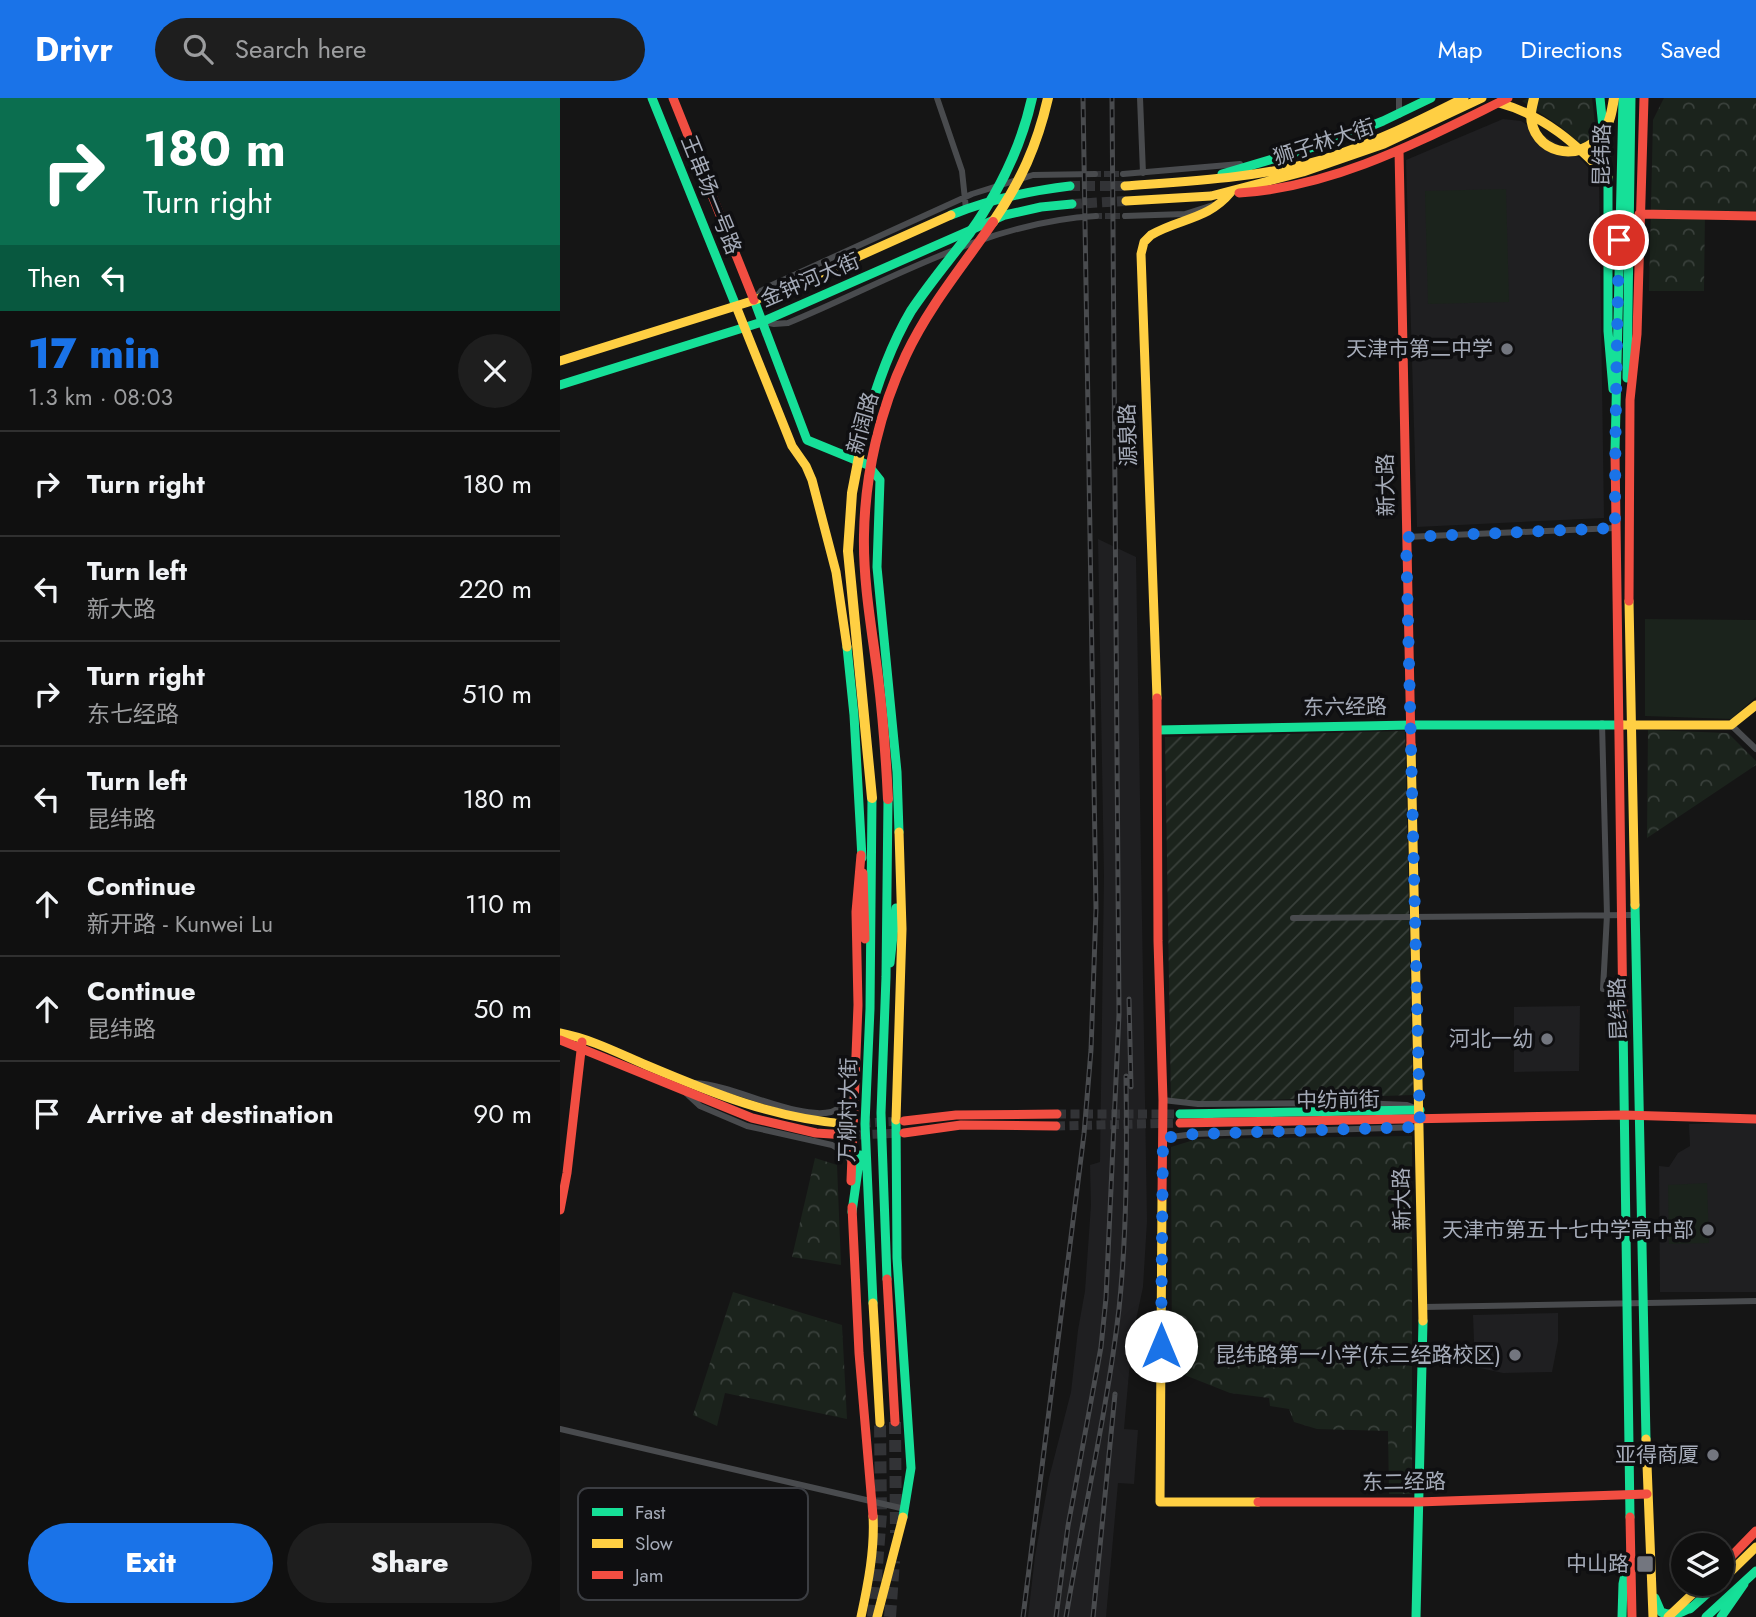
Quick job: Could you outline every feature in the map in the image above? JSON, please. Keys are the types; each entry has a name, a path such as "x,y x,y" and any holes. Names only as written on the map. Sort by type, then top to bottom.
{"main road":[{"name":"王串场一号路","path":"652,98 792,446 812,480 837,572 858,757 861,855"},
{"name":"王串场一号路","path":"673,98 754,300 802,431 807,440 822,450 871,466 878,473 877,568 897,772 900,873"},
{"name":"新阔路","path":"872,798 848,551 851,499 868,412 904,325 923,294 979,219 1002,181 1026,127 1032,98"},
{"name":"新阔路","path":"888,799 882,710 864,559 869,475 878,432 906,355 928,315 993,225 1018,185 1033,149 1048,98"},
{"path":"1213,178 1245,164 1301,152 1364,130 1431,98"},
{"name":"狮子林大街","path":"1252,180 1353,149 1464,98"},
{"name":"狮子林大街","path":"1252,180 1347,158 1420,128 1482,98"},
{"path":"1534,98 1530,111 1534,130 1547,146 1569,153 1588,148 1601,137 1611,116 1614,98"},
{"path":"1600,98 1608,177 1608,331 1610,372 1615,400"},
{"name":"昆纬路","path":"1622,339 1623,98"},
{"name":"昆纬路","path":"1622,339 1631,98"},
{"path":"1630,400 1637,334 1644,98"},
{"path":"1643,117 1650,98"},
{"path":"1126,201 1280,190 1330,176 1399,150 1503,100 1546,122 1591,159 1608,177"},
{"name":"新大路","path":"1399,150 1423,1307 1416,1617"},
{"path":"1125,186 1213,178 1252,180"},
{"path":"1231,192 1252,180"},
{"name":"金钟河大街","path":"560,360 784,289 966,209 1006,195 1070,187"},
{"name":"源泉路","path":"1160,1502 1163,1100 1158,941 1158,730 1141,254 1144,243 1153,234 1213,212 1224,203 1231,192"},
{"name":"金钟河大街","path":"560,385 762,322 1005,215 1072,204"},
{"path":"1639,214 1756,216"},
{"path":"784,289 778,301 781,306 792,309"},
{"path":"1615,400 1622,339"},
{"path":"1622,339 1630,400"},
{"name":"昆纬路","path":"1615,400 1632,1617"},
{"name":"昆纬路","path":"1630,400 1628,528 1634,915 1647,1494 1653,1617"},
{"path":"1731,725 1756,705"},
{"name":"东六经路","path":"1158,730 1412,724 1731,725"},
{"name":"万柳村大街","path":"872,798 870,1009 865,1124 880,1423"},
{"name":"万柳村大街","path":"888,799 882,1127 895,1422"},
{"path":"861,855 865,963 870,1009"},
{"path":"861,855 856,912 858,1005 852,1212 859,1353 873,1502 872,1555 861,1617"},
{"path":"886,977 892,958 900,873"},
{"path":"877,1617 905,1509 911,1468 896,1218 895,1118 902,929 900,873"},
{"path":"560,1033 773,1124 816,1133 847,1129"},
{"path":"560,1040 582,1043"},
{"path":"560,1210 567,1173 582,1043"},
{"path":"904,1121 956,1115 1057,1114"},
{"path":"1180,1119 1624,1115 1756,1119"},
{"path":"852,1212 865,1124"},
{"path":"904,1133 961,1125 1056,1126"},
{"path":"882,1127 896,1218"},
{"name":"东二经路","path":"1160,1502 1418,1502 1647,1494"},
{"path":"1734,1554 1756,1531"},
{"path":"1734,1568 1756,1547"},
{"path":"1622,1617 1623,1584 1632,1550"},
{"path":"1706,1617 1756,1571"},
{"path":"1721,1617 1745,1582"},
{"path":"1652,1588 1658,1608 1669,1617"},
{"path":"1647,1617 1652,1588"},
{"path":"1669,1617 1691,1596"},
{"path":"1682,1617 1704,1596"},
{"path":"1669,1617 1692,1607"}],"street":[{"path":"937,98 962,171 966,209"},
{"path":"1140,98 1143,173"},
{"path":"1399,98 1399,115"},
{"path":"1123,173 1245,164"},
{"path":"754,300 761,290 964,197 1033,176 1095,174"},
{"path":"1125,216 1185,214 1211,207 1231,192"},
{"path":"762,322 788,323 937,256 1007,230 1063,218 1096,216"},
{"path":"1406,537 1615,528"},
{"path":"1602,723 1607,915 1603,989"},
{"path":"1731,725 1756,749"},
{"path":"1293,918 1634,915"},
{"path":"688,1087 722,1087 762,1101 818,1112 831,1112 856,1096"},
{"path":"688,1087 700,1106 747,1126 832,1145 845,1153 852,1165"},
{"path":"1163,1100 1198,1104 1360,1102 1407,1105 1420,1118"},
{"path":"1163,1138 1420,1118"},
{"path":"1423,1307 1756,1301"},
{"path":"560,1429 905,1509"}],"shaded area":[{"name":"天津市第二中学","path":"1503,119 1521,121 1580,158 1599,180 1604,518 1417,527 1406,160"},
{"path":"1098,539 1136,557 1147,1221 1143,1287 1132,1339 1124,1429 1138,1430 1134,1484 1118,1483 1106,1617 1028,1617 1035,1556 1049,1478 1071,1392 1085,1291 1091,1205 1090,1165 1100,1162 1104,876"},
{"name":"河北一幼","path":"1580,1006 1579,1071 1514,1072 1514,1007"},
{"name":"天津市第五十七中学高中部","path":"1756,1122 1756,1292 1660,1292 1659,1166 1669,1167 1678,1153 1690,1146 1689,1124"},
{"name":"昆纬路第一小学(东三经路校区)","path":"1558,1313 1558,1341 1552,1372 1503,1373 1475,1367 1473,1315"}],"green space":[{"path":"1528,98 1592,98 1599,160 1561,127 1522,101"},
{"path":"1664,98 1756,98 1756,211 1705,211 1704,291 1649,291 1653,120"},
{"path":"1506,189 1509,302 1428,304 1425,191"},
{"path":"1645,619 1756,620 1756,697 1731,719 1645,716"},
{"path":"1648,730 1728,733 1756,761 1756,765 1647,838"},
{"path":"1405,731 1413,1095 1171,1103 1165,737"},
{"path":"1412,1136 1412,1494 1389,1494 1388,1431 1317,1429 1294,1422 1289,1409 1270,1406 1269,1398 1230,1393 1172,1370 1171,1147 1197,1139"},
{"path":"815,1158 837,1165 841,1265 792,1257"},
{"path":"1707,1183 1709,1243 1669,1244 1668,1185"},
{"path":"733,1292 842,1325 847,1419 725,1393 717,1426 693,1415"}],"tunnel":[{"path":"1095,174 1123,174"},
{"path":"1070,186 1125,186"},
{"path":"1072,204 1126,201"},
{"path":"1096,216 1125,216"},
{"path":"1057,1114 1180,1114"},
{"path":"848,1124 902,1121"},
{"path":"1056,1126 1180,1123"},
{"path":"859,1135 901,1133"},
{"path":"895,1422 896,1533"},
{"path":"873,1617 881,1514 880,1423"},
{"path":"890,1617 894,1561"}],"railway":[{"path":"1023,1617 1084,1134 1091,1050 1096,909 1083,98"},
{"path":"1056,1617 1068,1526 1101,1347 1106,1298 1119,1014 1112,98"},
{"path":"1129,999 1131,1087"},
{"path":"1066,1617 1119,1309 1126,1192 1126,1076"},
{"path":"1093,1617 1115,1394"}],"traffic: fast":[{"path":"652,98 736,306"},
{"path":"864,431 883,370 903,325 990,202 1015,152 1032,98"},
{"path":"1222,174 1334,141 1431,98"},
{"path":"1600,98 1608,177 1608,331 1613,389"},
{"path":"1615,452 1623,98"},
{"path":"1627,378 1631,98"},
{"path":"951,215 1010,196 1070,186"},
{"path":"560,385 762,322 1005,215 1072,204"},
{"path":"754,300 807,440 868,465 880,480 877,567 897,772 899,832"},
{"path":"847,647 854,715 862,858"},
{"path":"1158,730 1412,725 1623,725"},
{"path":"872,798 870,1009 865,1124 873,1303"},
{"path":"887,1279 881,1113 888,799"},
{"path":"1635,905 1646,1439"},
{"path":"890,963 896,908"},
{"path":"1623,1022 1630,1517"},
{"path":"1180,1114 1420,1110"},
{"path":"896,1120 897,1258 911,1468 903,1517"},
{"path":"852,1212 860,1155"},
{"path":"1416,1617 1423,1321"},
{"path":"1622,1617 1623,1584 1628,1560"},
{"path":"1706,1617 1756,1571"},
{"path":"1721,1617 1744,1584"},
{"path":"1690,1609 1705,1596"},
{"path":"1655,1598 1661,1612 1669,1614 1677,1614 1692,1607"}],"traffic: slow":[{"path":"993,222 1027,163 1048,98"},
{"path":"1125,186 1249,175 1321,160 1376,140 1464,98"},
{"path":"1126,201 1211,196 1303,172 1384,144 1482,98"},
{"path":"1534,98 1531,114 1533,128 1539,138 1548,146 1570,151 1582,149 1602,134 1609,121 1614,98"},
{"path":"1499,103 1545,123 1584,153 1608,177"},
{"path":"1157,698 1141,254 1144,242 1151,235 1213,208 1231,192"},
{"path":"560,361 755,300 951,215"},
{"path":"736,306 792,446 812,480 836,572 847,647"},
{"path":"864,431 852,493 848,551 872,798"},
{"path":"1629,601 1635,905"},
{"path":"1623,725 1731,725 1756,705"},
{"path":"1411,745 1423,1321"},
{"path":"896,1120 902,929 899,832"},
{"path":"560,1033 593,1043 695,1085 770,1111 848,1124"},
{"path":"1162,1197 1160,1502 1258,1502"},
{"path":"873,1303 880,1423"},
{"path":"1646,1439 1653,1617"},
{"path":"861,1617 872,1554 873,1516"},
{"path":"877,1617 903,1517"},
{"path":"1734,1568 1756,1547"},
{"path":"1668,1617 1690,1596"}],"traffic: jam":[{"path":"673,98 754,300"},
{"path":"1239,193 1310,182 1378,159 1508,98"},
{"path":"1629,601 1630,400 1637,334 1644,98"},
{"path":"1399,150 1411,745"},
{"path":"1639,214 1756,216"},
{"path":"888,799 878,677 865,571 865,512 871,465 889,398 915,337 993,222"},
{"path":"1615,452 1623,1022"},
{"path":"1157,698 1162,1197"},
{"path":"851,1181 858,1005 856,912 861,855"},
{"path":"863,873 865,939"},
{"path":"560,1040 752,1118 816,1133 847,1135"},
{"path":"560,1210 567,1173 582,1042"},
{"path":"904,1121 956,1115 1057,1114"},
{"path":"1180,1123 1624,1115 1756,1119"},
{"path":"904,1133 961,1125 1056,1126"},
{"path":"852,1207 859,1353 873,1516"},
{"path":"887,1279 895,1422"},
{"path":"1258,1502 1418,1502 1647,1494"},
{"path":"1630,1517 1632,1617"},
{"path":"1734,1554 1756,1531"}],"place":[{"name":"天津市第二中学","path":"1507,349"},
{"name":"河北一幼","path":"1547,1039"},
{"name":"天津市第五十七中学高中部","path":"1708,1230"},
{"name":"昆纬路第一小学(东三经路校区)","path":"1515,1355"},
{"name":"亚得商厦","path":"1713,1455"},
{"name":"中山路","path":"1645,1564"}],"route":[{"path":"1161,1346 1163,1138 1194,1134 1420,1127 1406,537 1615,528 1619,240"}]}
